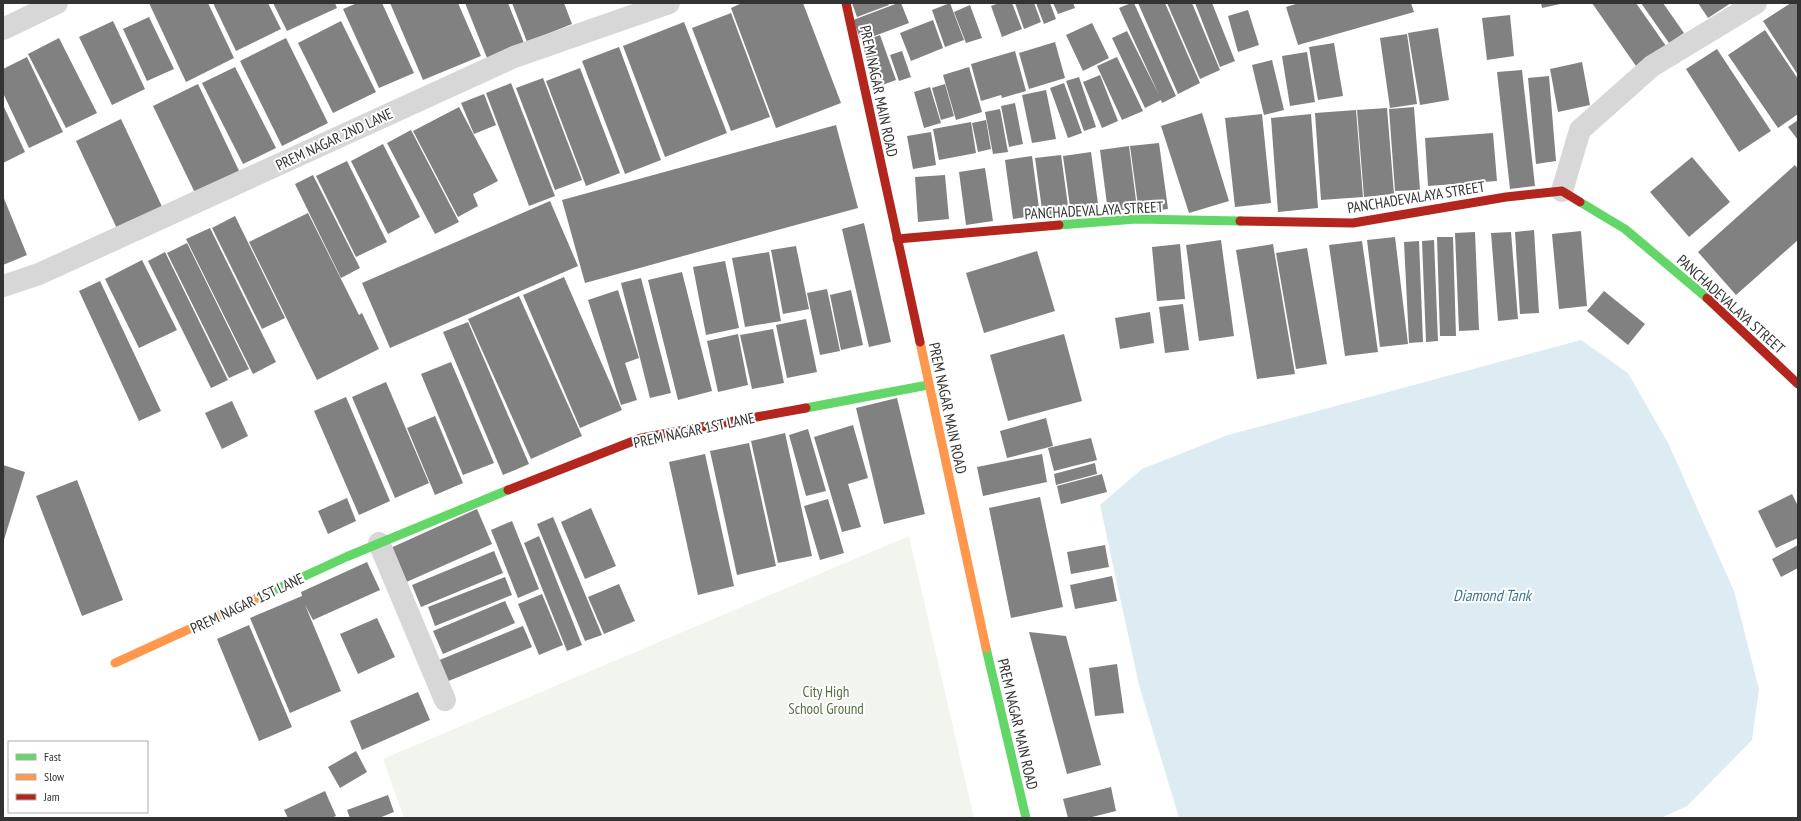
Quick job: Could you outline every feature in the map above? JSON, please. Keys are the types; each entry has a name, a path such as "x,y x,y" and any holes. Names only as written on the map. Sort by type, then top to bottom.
{"street":[{"path":"3,29 57,3"},
{"name":"PREM NAGAR 2ND LANE","path":"3,286 39,274 514,57 669,3"},
{"name":"PREM NAGAR MAIN ROAD","path":"846,3 995,690 1026,818"},
{"path":"1562,191 1580,130 1652,66 1756,3"},
{"name":"PANCHADEVALAYA STREET","path":"897,239 1136,219 1353,223 1506,197 1562,191 1625,230 1713,303 1798,384"},
{"name":"PREM NAGAR 1ST LANE","path":"115,663 379,544 498,494 641,438 928,385"},
{"path":"379,544 446,700"}],"green space":[{"name":"City High School Ground","path":"909,536 974,818 404,818 383,759"}],"water":[{"name":"Diamond Tank","path":"1581,340 1628,373 1669,445 1734,591 1759,689 1752,740 1687,806 1661,818 1179,818 1139,685 1100,505 1142,469 1228,435"}],"building":[{"path":"149,3 208,3 234,58 186,82"},
{"path":"213,3 268,3 281,29 236,51"},
{"path":"273,3 335,3 337,8 287,31"},
{"path":"357,3 382,3 414,73 379,88 343,9"},
{"path":"390,3 458,3 481,56 423,80"},
{"path":"465,3 508,3 524,43 487,58"},
{"path":"512,3 564,3 572,24 527,42"},
{"path":"742,3 803,3 841,103 776,128 731,8"},
{"path":"852,3 888,3 889,5 857,17"},
{"path":"901,3 909,23 861,41 853,20"},
{"path":"950,3 964,40 945,47 932,10"},
{"path":"999,3 1012,3 1022,29 1002,37 991,6"},
{"path":"1015,3 1034,3 1041,22 1024,29"},
{"path":"1036,3 1050,3 1056,19 1044,24"},
{"path":"1053,3 1073,3 1075,8 1058,14"},
{"path":"1134,3 1176,96 1162,103 1161,100 1145,108 1112,38 1127,31 1159,95 1119,8"},
{"path":"1138,3 1165,3 1200,83 1178,94"},
{"path":"1167,3 1192,3 1220,70 1200,79"},
{"path":"1195,3 1212,3 1235,61 1220,67"},
{"path":"1299,3 1411,3 1414,12 1298,45 1286,7"},
{"path":"1541,3 1560,3 1560,4 1542,8"},
{"path":"1592,3 1636,3 1666,46 1636,66"},
{"path":"1641,3 1663,3 1684,33 1669,43"},
{"path":"1698,3 1731,3 1708,18"},
{"path":"1791,3 1798,3 1798,75 1763,21"},
{"path":"970,5 982,38 966,43 954,12"},
{"path":"1248,10 1259,45 1238,52 1228,16"},
{"path":"731,13 770,117 731,131 692,28"},
{"path":"1510,15 1514,56 1487,60 1482,18"},
{"path":"149,17 174,69 147,81 123,29"},
{"path":"933,20 943,48 911,61 900,33"},
{"path":"113,21 145,89 112,105 79,37"},
{"path":"341,21 376,92 333,113 298,43"},
{"path":"684,22 727,133 665,157 623,46"},
{"path":"1092,23 1109,58 1083,71 1066,35"},
{"path":"1438,28 1449,100 1420,105 1408,33"},
{"path":"1765,30 1798,79 1798,114 1778,128 1728,55"},
{"path":"1407,34 1417,104 1390,108 1380,38"},
{"path":"880,35 896,80 877,87 861,42"},
{"path":"59,38 97,113 66,128 28,54"},
{"path":"286,38 328,123 282,146 240,61"},
{"path":"1055,42 1065,78 1029,89 1019,53"},
{"path":"1334,43 1343,96 1318,100 1309,47"},
{"path":"619,47 661,160 625,174 582,61"},
{"path":"1717,49 1771,131 1739,152 1686,69"},
{"path":"902,51 911,77 899,81 890,55"},
{"path":"1015,51 1026,91 1002,98 1001,95 981,101 971,64"},
{"path":"1307,52 1315,102 1290,106 1282,56"},
{"path":"27,57 63,132 29,148 3,93 3,69"},
{"path":"1117,57 1143,111 1122,120 1097,66"},
{"path":"1272,60 1284,110 1264,115 1252,65"},
{"path":"1582,62 1590,105 1558,112 1550,69"},
{"path":"235,67 276,148 243,164 202,83"},
{"path":"969,67 982,112 956,120 943,75"},
{"path":"580,68 620,173 586,186 546,81"},
{"path":"1522,70 1535,186 1510,189 1497,72"},
{"path":"1100,75 1118,121 1102,128 1083,82"},
{"path":"1549,76 1556,161 1536,164 1528,78"},
{"path":"1079,77 1096,127 1084,131 1066,81"},
{"path":"543,78 582,180 555,190 516,88"},
{"path":"511,83 555,196 529,206 486,93"},
{"path":"1064,83 1082,133 1068,138 1050,88"},
{"path":"198,84 241,175 197,197 153,106"},
{"path":"945,84 954,116 941,120 932,88"},
{"path":"930,87 941,123 924,128 914,92"},
{"path":"1046,90 1056,139 1032,143 1022,95"},
{"path":"484,94 496,125 474,134 461,103"},
{"path":"1015,103 1023,144 1009,147 1001,106"},
{"path":"3,105 25,152 3,163"},
{"path":"459,107 498,181 473,194 478,206 458,217 413,131"},
{"path":"1414,107 1420,190 1395,191 1389,109"},
{"path":"1387,108 1394,194 1364,197 1357,110"},
{"path":"1000,109 1008,152 993,154 985,112"},
{"path":"1356,110 1363,197 1321,200 1315,113"},
{"path":"1202,113 1229,201 1189,213 1161,126"},
{"path":"1262,114 1271,203 1235,207 1225,118"},
{"path":"1311,114 1318,208 1278,212 1271,118"},
{"path":"121,119 165,213 120,235 76,141"},
{"path":"986,120 991,149 978,152 972,123"},
{"path":"1798,120 1798,140 1788,127"},
{"path":"971,122 976,153 939,160 933,129"},
{"path":"836,125 858,208 585,283 562,200"},
{"path":"411,130 459,222 435,234 387,143"},
{"path":"931,132 936,165 913,169 907,136"},
{"path":"1493,133 1497,181 1428,186 1425,138"},
{"path":"1159,143 1168,209 1139,213 1130,146"},
{"path":"383,144 420,217 388,234 351,161"},
{"path":"1129,146 1137,208 1108,212 1100,150"},
{"path":"1091,152 1099,211 1071,214 1063,156"},
{"path":"1061,155 1069,213 1043,217 1035,158"},
{"path":"1032,156 1040,215 1013,219 1005,160"},
{"path":"1692,157 1730,202 1689,237 1650,192"},
{"path":"347,161 387,242 356,257 316,176"},
{"path":"1795,165 1798,169 1798,240 1736,295 1698,252"},
{"path":"985,168 993,221 966,225 959,172"},
{"path":"313,175 360,268 341,278 295,184"},
{"path":"945,175 949,219 918,222 915,177"},
{"path":"3,196 27,255 3,265"},
{"path":"550,201 578,266 390,348 362,283"},
{"path":"308,213 359,315 362,313 379,349 317,380 249,242"},
{"path":"235,216 285,318 262,329 212,228"},
{"path":"864,223 891,342 869,347 842,229"},
{"path":"210,228 276,362 253,374 186,239"},
{"path":"1534,230 1539,313 1520,314 1515,232"},
{"path":"1581,231 1587,306 1559,309 1552,234"},
{"path":"1475,232 1479,330 1459,331 1455,233"},
{"path":"1511,232 1518,319 1498,321 1491,233"},
{"path":"1395,237 1408,344 1380,347 1367,240"},
{"path":"1437,237 1453,237 1456,336 1440,336"},
{"path":"1221,240 1234,336 1199,341 1186,245"},
{"path":"1434,240 1438,341 1426,342 1422,241"},
{"path":"1362,241 1378,352 1345,356 1329,245"},
{"path":"1419,241 1423,342 1409,343 1404,242"},
{"path":"187,243 249,369 229,378 167,253"},
{"path":"1180,244 1185,299 1157,301 1152,247"},
{"path":"1273,244 1295,374 1257,379 1236,250"},
{"path":"796,246 809,309 783,314 771,250"},
{"path":"1307,248 1327,364 1296,369 1276,253"},
{"path":"1037,251 1055,311 984,333 966,273"},
{"path":"165,252 228,380 211,388 148,261"},
{"path":"769,252 781,321 745,327 732,258"},
{"path":"142,260 177,330 139,348 105,279"},
{"path":"725,261 739,328 706,335 693,267"},
{"path":"682,272 712,391 678,400 648,280"},
{"path":"564,277 622,410 580,428 523,295"},
{"path":"641,278 671,393 650,398 621,283"},
{"path":"100,281 161,411 139,421 79,291"},
{"path":"827,289 840,351 820,355 807,293"},
{"path":"618,290 639,358 625,363 637,400 621,405 588,300"},
{"path":"851,290 863,345 841,350 830,295"},
{"path":"1604,291 1645,324 1628,345 1587,311"},
{"path":"519,296 582,436 531,459 468,319"},
{"path":"1183,304 1189,350 1165,353 1159,307"},
{"path":"1150,312 1154,343 1120,349 1115,318"},
{"path":"806,319 817,372 787,378 776,325"},
{"path":"468,322 529,464 503,475 443,332"},
{"path":"773,329 784,383 752,389 740,335"},
{"path":"738,334 748,385 718,392 707,341"},
{"path":"1064,334 1082,401 1008,421 990,355"},
{"path":"451,362 494,463 463,475 421,374"},
{"path":"386,382 429,483 395,498 352,397"},
{"path":"346,397 390,501 359,515 314,411"},
{"path":"897,398 925,514 884,524 856,408"},
{"path":"232,401 248,436 222,449 205,413"},
{"path":"435,416 463,483 435,495 407,428"},
{"path":"1046,418 1053,446 1007,458 1000,431"},
{"path":"853,425 868,478 848,484 861,527 842,532 814,437"},
{"path":"808,429 826,491 806,496 789,435"},
{"path":"785,433 812,556 778,563 751,441"},
{"path":"1091,438 1097,460 1054,471 1048,448"},
{"path":"749,443 776,566 737,575 710,451"},
{"path":"705,454 734,586 698,595 669,462"},
{"path":"1042,454 1047,482 983,496 977,467"},
{"path":"1095,463 1097,474 1056,485 1054,474"},
{"path":"3,465 25,472 3,543"},
{"path":"1102,474 1107,492 1061,504 1057,486"},
{"path":"77,480 123,600 82,616 36,496"},
{"path":"1792,494 1798,506 1798,538 1776,548 1758,511"},
{"path":"1040,497 1063,607 1011,618 989,508"},
{"path":"347,498 356,521 328,534 318,511"},
{"path":"828,499 844,553 820,560 804,506"},
{"path":"591,508 616,566 585,579 561,522"},
{"path":"477,509 492,544 402,584 386,550"},
{"path":"553,517 602,635 585,641 537,524"},
{"path":"512,521 539,589 518,598 491,530"},
{"path":"539,536 582,645 567,651 524,543"},
{"path":"1105,545 1109,567 1071,574 1067,552"},
{"path":"1798,545 1798,568 1781,577 1772,559"},
{"path":"494,551 503,573 421,607 412,585"},
{"path":"367,562 380,590 313,620 305,605 341,691 290,713 250,618 302,596 301,592"},
{"path":"1112,576 1117,601 1075,609 1070,585"},
{"path":"505,577 512,595 435,626 428,607"},
{"path":"619,584 635,621 604,634 588,597"},
{"path":"542,594 563,645 539,655 518,604"},
{"path":"505,601 515,623 443,654 433,631"},
{"path":"377,618 395,657 358,674 340,634"},
{"path":"249,625 292,727 259,741 217,639"},
{"path":"523,626 532,647 446,682 437,661"},
{"path":"1029,632 1066,636 1101,765 1067,774"},
{"path":"1117,664 1124,713 1095,716 1089,668"},
{"path":"418,692 430,720 362,750 350,721"},
{"path":"356,751 367,772 340,788 328,767"},
{"path":"1111,787 1116,811 1088,818 1068,818 1063,799"},
{"path":"325,791 336,816 331,818 288,818 284,810"},
{"path":"388,795 394,812 379,818 350,818 347,810"}],"traffic: fast":[{"path":"1580,202 1625,229 1707,298"},
{"path":"1059,225 1136,219 1240,221"},
{"path":"806,408 928,385"},
{"path":"257,598 346,557 508,490"},
{"path":"986,648 1026,818"}],"traffic: slow":[{"path":"920,342 986,648"},
{"path":"115,663 257,598"}],"traffic: jam":[{"path":"846,3 920,342"},
{"path":"1240,221 1353,223 1506,197 1562,191 1580,202"},
{"path":"897,239 1059,225"},
{"path":"1707,298 1798,384"},
{"path":"508,490 641,438 806,408"}]}
